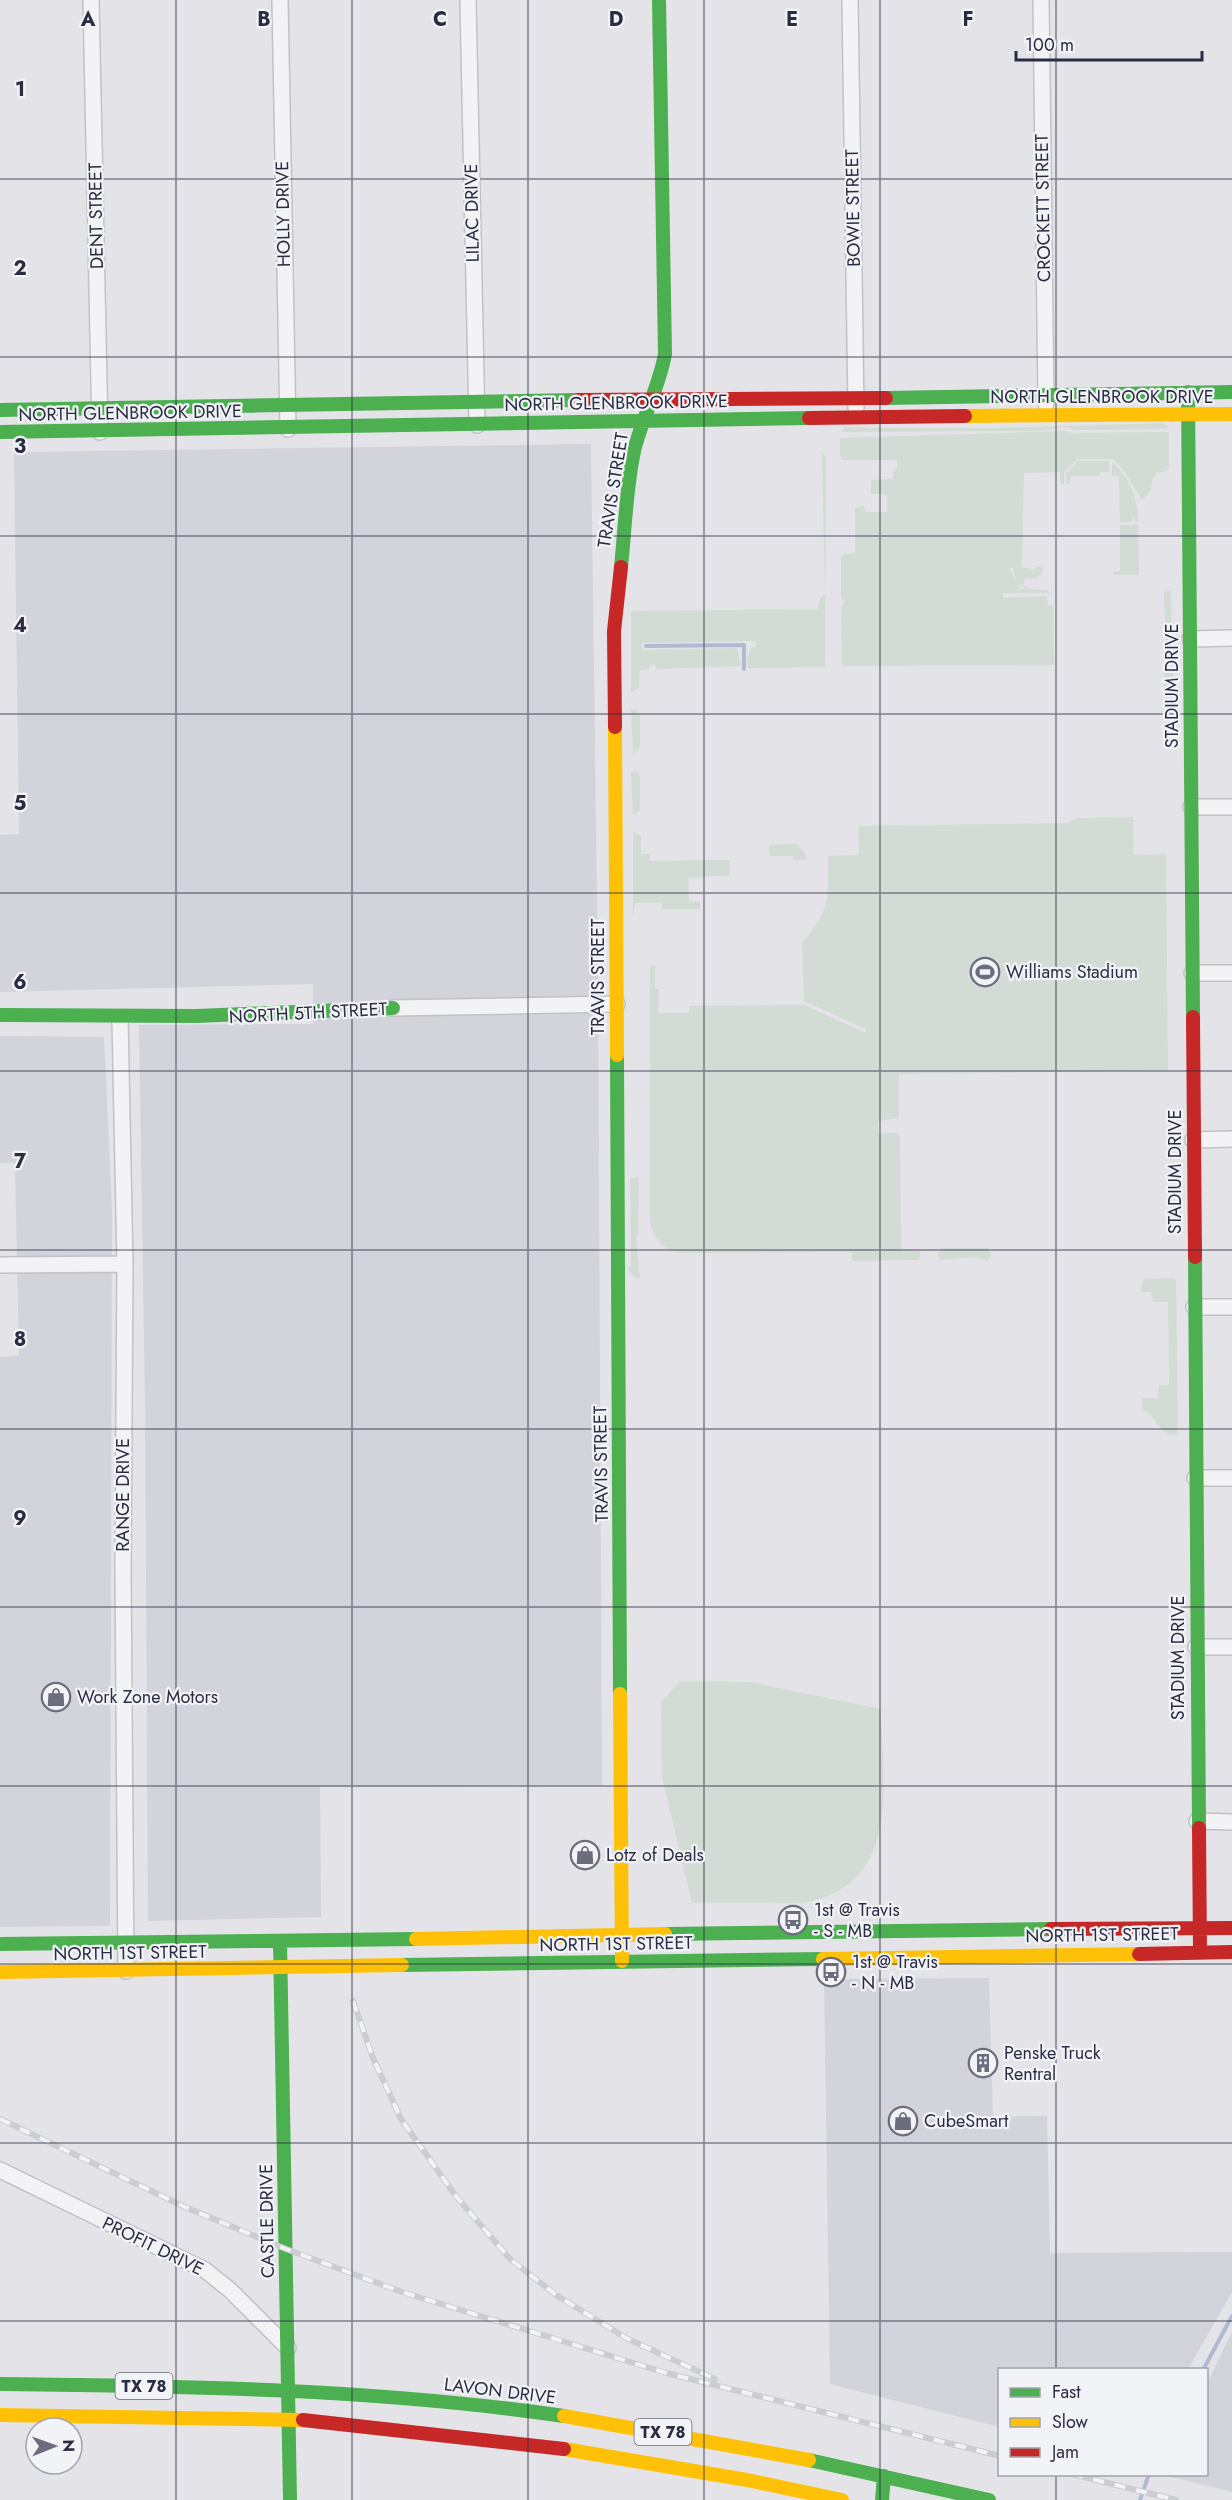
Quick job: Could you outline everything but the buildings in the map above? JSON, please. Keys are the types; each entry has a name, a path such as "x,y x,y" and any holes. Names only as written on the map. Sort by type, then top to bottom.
{"main road":[{"name":"TRAVIS STREET","path":"622,1961 614,631 630,475 643,419 653,399 665,354 659,0"},
{"name":"STADIUM DRIVE","path":"1188,392 1197,1821 1200,1952"},
{"name":"NORTH GLENBROOK DRIVE","path":"0,410 1232,392"},
{"name":"NORTH GLENBROOK DRIVE","path":"0,432 288,429 643,419 1232,414"},
{"name":"NORTH 5TH STREET","path":"0,1015 120,1019 280,1015 393,1008"},
{"name":"NORTH 1ST STREET","path":"0,1944 578,1937 800,1931 1232,1928"},
{"path":"800,1931 800,1958"},
{"path":"577,1962 578,1937"},
{"name":"CASTLE DRIVE","path":"280,1941 290,2500"},
{"name":"NORTH 1ST STREET","path":"0,1972 1232,1952"},
{"name":"LAVON DRIVE","path":"0,2384 288,2390 529,2412 600,2421 758,2450 988,2500"},
{"name":"TX 78","path":"0,2415 289,2419 656,2454 842,2500"},
{"path":"656,2454 673,2446 729,2451 758,2450"},
{"path":"882,2500 884,2476"}],"street":[{"name":"DENT STREET","path":"91,0 100,432"},
{"name":"HOLLY DRIVE","path":"280,0 288,429"},
{"name":"LILAC DRIVE","path":"468,0 477,425"},
{"name":"BOWIE STREET","path":"850,0 856,417"},
{"name":"CROCKETT STREET","path":"1041,0 1046,416"},
{"path":"1190,639 1232,638"},
{"path":"1191,807 1232,807"},
{"path":"1192,973 1232,973"},
{"name":"NORTH 5TH STREET","path":"393,1008 617,1004"},
{"name":"RANGE DRIVE","path":"120,1019 124,1264 126,1971"},
{"path":"1193,1140 1232,1139"},
{"path":"0,1266 124,1264"},
{"path":"1194,1307 1232,1307"},
{"path":"1195,1478 1232,1478"},
{"path":"1196,1647 1232,1647"},
{"path":"1197,1821 1232,1822"},
{"name":"PROFIT DRIVE","path":"0,2170 205,2270 230,2290 288,2348"}],"shaded area":[{"path":"1162,423 1168,426 1167,429 1073,430 1066,427 1037,431 841,432 845,427 1001,428"},
{"path":"1065,431 1072,433 1169,432 1169,470 1156,474 1152,480 1151,490 1142,500 1122,468 1112,459 1078,459 1064,472 1064,483 1061,484 1060,472 1024,473 1022,567 1035,570 1035,567 1043,567 1042,573 1037,578 1025,579 1023,586 1030,587 1027,588 1023,587 1018,583 1013,567 1010,570 1021,589 1047,590 1050,593 1003,593 1003,598 1047,596 1048,605 1053,605 1054,665 842,666 841,607 844,606 844,600 841,599 841,558 844,554 855,553 855,508 864,506 865,512 887,512 887,494 871,494 871,480 893,479 893,470 897,469 897,460 843,460 840,455 840,438"},
{"path":"591,444 598,977 602,1786 320,1787 321,1917 148,1921 145,1402 139,1025 313,1024 313,984 0,992 0,835 19,834 14,452"},
{"path":"822,453 826,457 825,667 748,668 747,658 751,648 756,647 756,641 642,643 642,650 737,648 741,666 656,669 655,665 650,665 649,669 640,670 639,688 631,692 631,611 818,609 820,598 825,594"},
{"path":"1078,461 1109,461 1109,472 1100,472 1100,476 1071,476 1070,483 1066,484 1066,473"},
{"path":"1112,462 1124,474 1132,489 1138,522 1135,522 1133,516 1132,522 1120,522 1119,476 1112,476"},
{"path":"1120,525 1138,525 1139,575 1113,575 1113,572 1120,571"},
{"path":"1171,590 1172,648 1166,652 1164,592"},
{"path":"1170,668 1173,670 1173,712 1172,716 1167,717 1164,671"},
{"path":"631,709 637,710 640,715 640,748 633,754"},
{"path":"631,771 638,772 640,777 640,810 633,815"},
{"path":"1133,817 1134,855 1166,854 1168,1070 899,1074 899,1118 878,1121 878,1133 897,1133 900,1136 901,1250 919,1251 921,1256 918,1260 852,1261 852,1252 680,1253 660,1242 650,1221 650,966 655,966 655,989 659,989 658,1013 689,1013 689,1006 804,1005 866,1033 866,1029 804,1001 802,943 818,922 826,903 828,856 859,855 858,826 1068,823 1078,818"},
{"path":"633,831 641,836 641,854 650,854 650,861 730,860 730,875 688,878 689,901 700,902 700,909 662,909 662,903 635,903 633,919"},
{"path":"795,844 804,851 807,860 793,860 793,856 770,856 769,845"},
{"path":"0,1036 104,1037 112,1209 110,1926 0,1927 0,1357 19,1356 15,1163 0,1163"},
{"path":"639,1177 636,1237 640,1278 632,1275 628,1267 631,1266 630,1178"},
{"path":"941,1248 989,1248 991,1256 988,1260 974,1257 940,1260 938,1254"},
{"path":"1172,1278 1176,1280 1178,1434 1172,1435 1163,1430 1147,1412 1142,1410 1142,1398 1158,1398 1159,1385 1169,1385 1168,1302 1153,1302 1151,1292 1141,1292 1143,1279"},
{"path":"680,1681 750,1682 881,1709 883,1797 881,1825 873,1851 860,1873 838,1891 808,1902 692,1903 662,1777 661,1702"},
{"path":"989,1978 993,2117 1047,2116 1050,2253 1232,2252 1232,2292 1189,2368 998,2368 998,2427 830,2384 824,1979"},
{"path":"1232,2332 1232,2492 1167,2476 1208,2476 1208,2381"}],"waterway":[{"path":"646,646 744,645 744,669"},
{"path":"1204,2368 1232,2316"},
{"path":"1140,2500 1148,2476"}],"railway":[{"path":"353,2001 373,2058 401,2119 455,2195 510,2259 556,2295 626,2338 715,2379"},
{"path":"0,2119 185,2207 286,2249 399,2291 666,2373 998,2456"},
{"path":"1080,2476 1176,2500"}],"traffic: fast":[{"path":"621,567 631,465 665,354 659,0"},
{"path":"1188,392 1193,1017"},
{"path":"886,398 1232,392"},
{"path":"0,410 578,400"},
{"path":"0,432 809,418"},
{"path":"0,1015 197,1016 393,1008"},
{"path":"617,1055 620,1694"},
{"path":"1195,1257 1199,1828"},
{"path":"665,1934 1051,1929"},
{"path":"0,1944 416,1939"},
{"path":"280,1941 290,2500"},
{"path":"402,1965 823,1959"},
{"path":"0,2384 283,2391 424,2400 564,2416"},
{"path":"809,2460 989,2500"},
{"path":"882,2500 884,2476"}],"traffic: slow":[{"path":"965,416 1232,414"},
{"path":"615,727 617,1055"},
{"path":"620,1694 622,1961"},
{"path":"416,1939 665,1934"},
{"path":"823,1959 1139,1954"},
{"path":"0,1972 402,1965"},
{"path":"0,2415 303,2420"},
{"path":"564,2416 809,2460"},
{"path":"564,2449 747,2480 842,2500"}],"traffic: jam":[{"path":"578,400 886,398"},
{"path":"809,418 965,416"},
{"path":"615,727 614,631 621,567"},
{"path":"1193,1017 1195,1257"},
{"path":"1199,1828 1200,1952"},
{"path":"1051,1929 1232,1928"},
{"path":"1139,1954 1232,1952"},
{"path":"303,2420 564,2449"}],"place":[{"name":"Williams Stadium","path":"985,972"},
{"name":"Work Zone Motors","path":"56,1697"},
{"name":"Lotz of Deals","path":"585,1855"},
{"name":"1st @ Travis - S - MB","path":"793,1920"},
{"name":"1st @ Travis - N - MB","path":"831,1972"},
{"name":"Penske Truck Rentral","path":"983,2063"},
{"name":"CubeSmart","path":"903,2121"}]}
